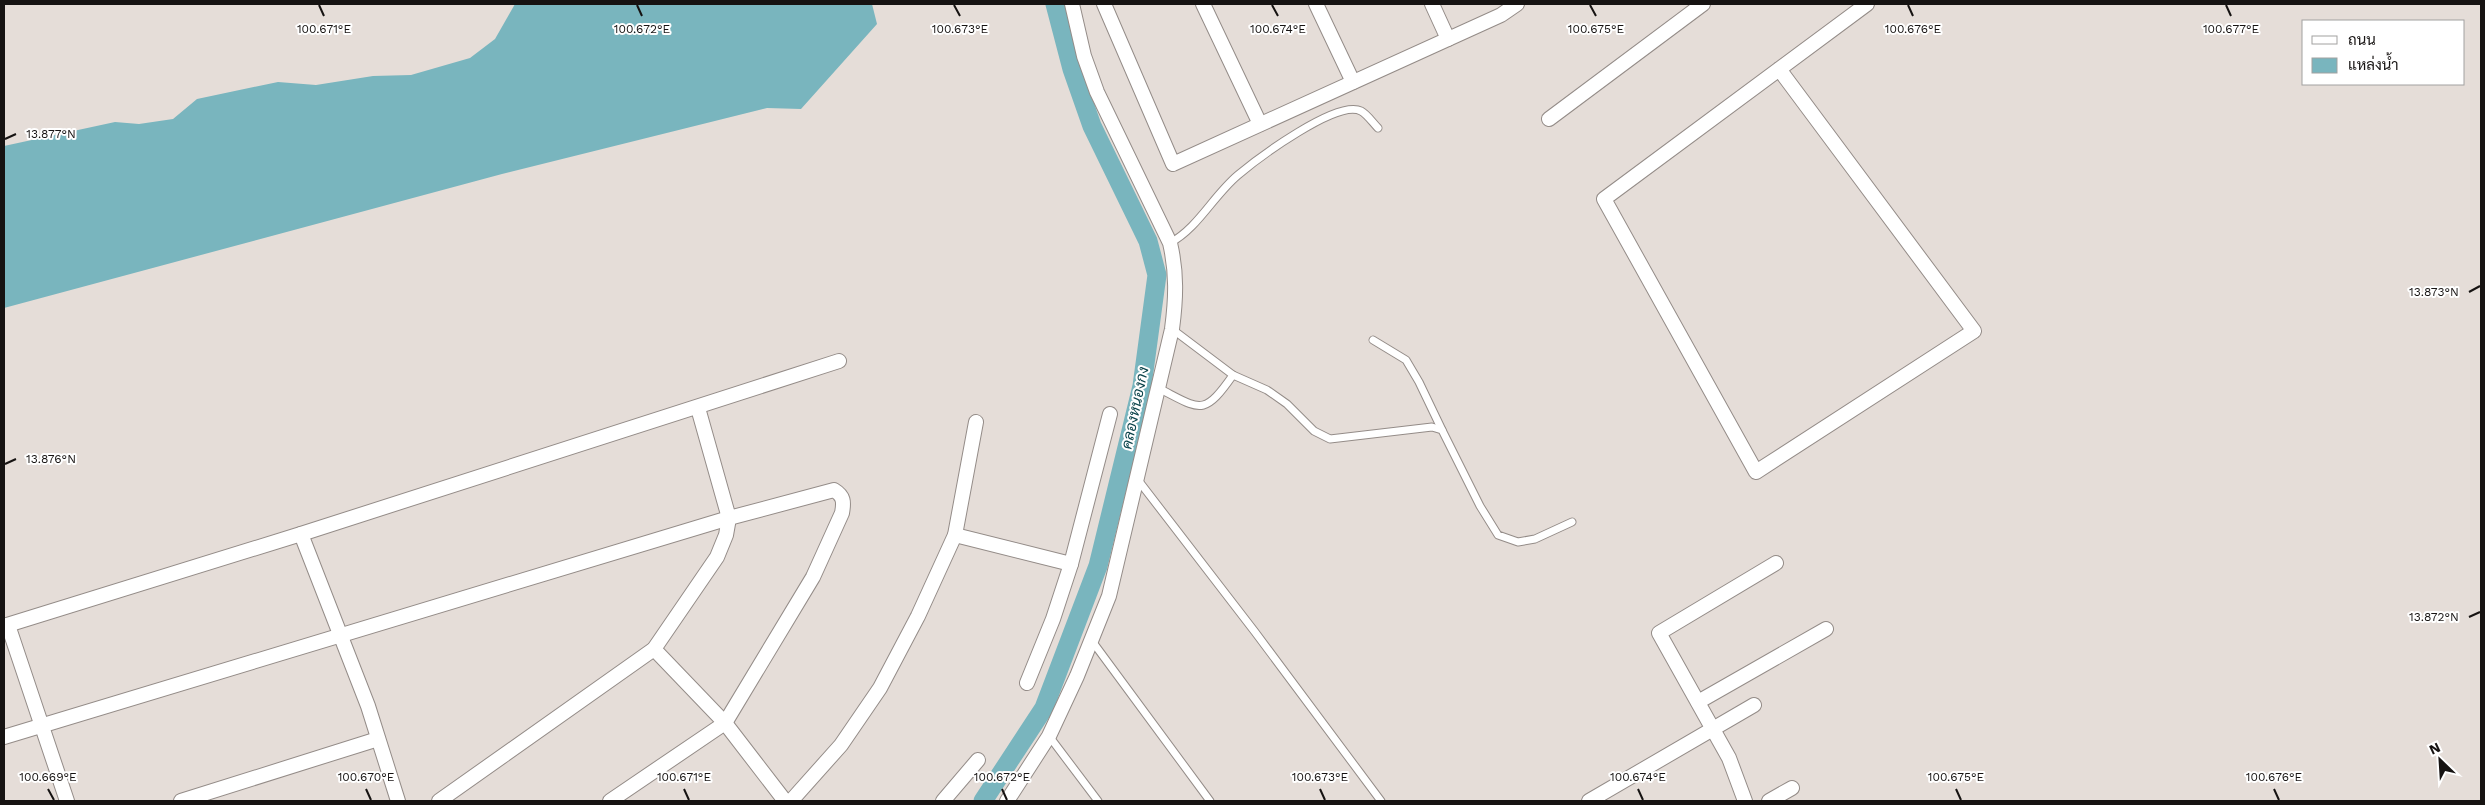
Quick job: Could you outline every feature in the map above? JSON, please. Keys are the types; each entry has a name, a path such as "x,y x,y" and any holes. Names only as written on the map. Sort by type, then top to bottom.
{"street":[{"path":"1007,801 1049,736 1076,676 1108,596 1138,480 1172,329 1177,292 1175,265 1170,243 1097,92 1084,56 1072,4"},
{"path":"1104,4 1173,164 1501,15 1517,4"},
{"path":"1203,4 1260,124"},
{"path":"1316,4 1353,82"},
{"path":"1432,4 1448,39"},
{"path":"1549,119 1703,4"},
{"path":"1778,69 1974,331 1756,472 1604,199 1778,69 1867,4"},
{"path":"67,801 6,626 698,408 839,361"},
{"path":"439,801 654,649 717,557 726,535 729,518 698,408"},
{"path":"1027,683 1053,619 1071,564 1110,414"},
{"path":"791,801 841,745 880,688 918,616 955,535 976,422"},
{"path":"4,737 339,634 729,518 834,490 841,495 844,503 832,539 813,577 725,723 610,801"},
{"path":"301,534 368,706 398,801"},
{"path":"955,535 1071,564"},
{"path":"1745,801 1729,758 1658,634 1776,563"},
{"path":"1698,702 1826,629"},
{"path":"654,649 725,723 785,801"},
{"path":"1589,801 1754,705"},
{"path":"181,801 378,739"},
{"path":"943,801 978,760"},
{"path":"1769,801 1792,788"}],"lane":[{"path":"1170,243 1189,230 1214,198 1238,175 1286,140 1330,116 1348,109 1361,112 1378,128"},
{"path":"1172,329 1233,375 1267,390 1287,404 1314,432 1330,439 1432,426 1442,430"},
{"path":"1374,340 1406,360 1420,382 1480,506 1498,535 1518,542 1535,539 1572,522"},
{"path":"1158,388 1196,407 1207,406 1218,397 1233,375"},
{"path":"1138,480 1255,632 1381,801"},
{"path":"1090,638 1210,801"},
{"path":"1049,736 1098,801"}],"water":[{"path":"515,4 872,4 877,24 801,109 767,108 502,174 4,308 4,146 115,122 139,124 173,119 197,99 278,82 316,85 373,76 411,75 470,58 495,39"}],"waterway":[{"name":"คลองหนองกง","path":"983,801 1044,708 1098,566 1142,386 1157,275 1148,241 1092,126 1072,69 1055,4"}]}
